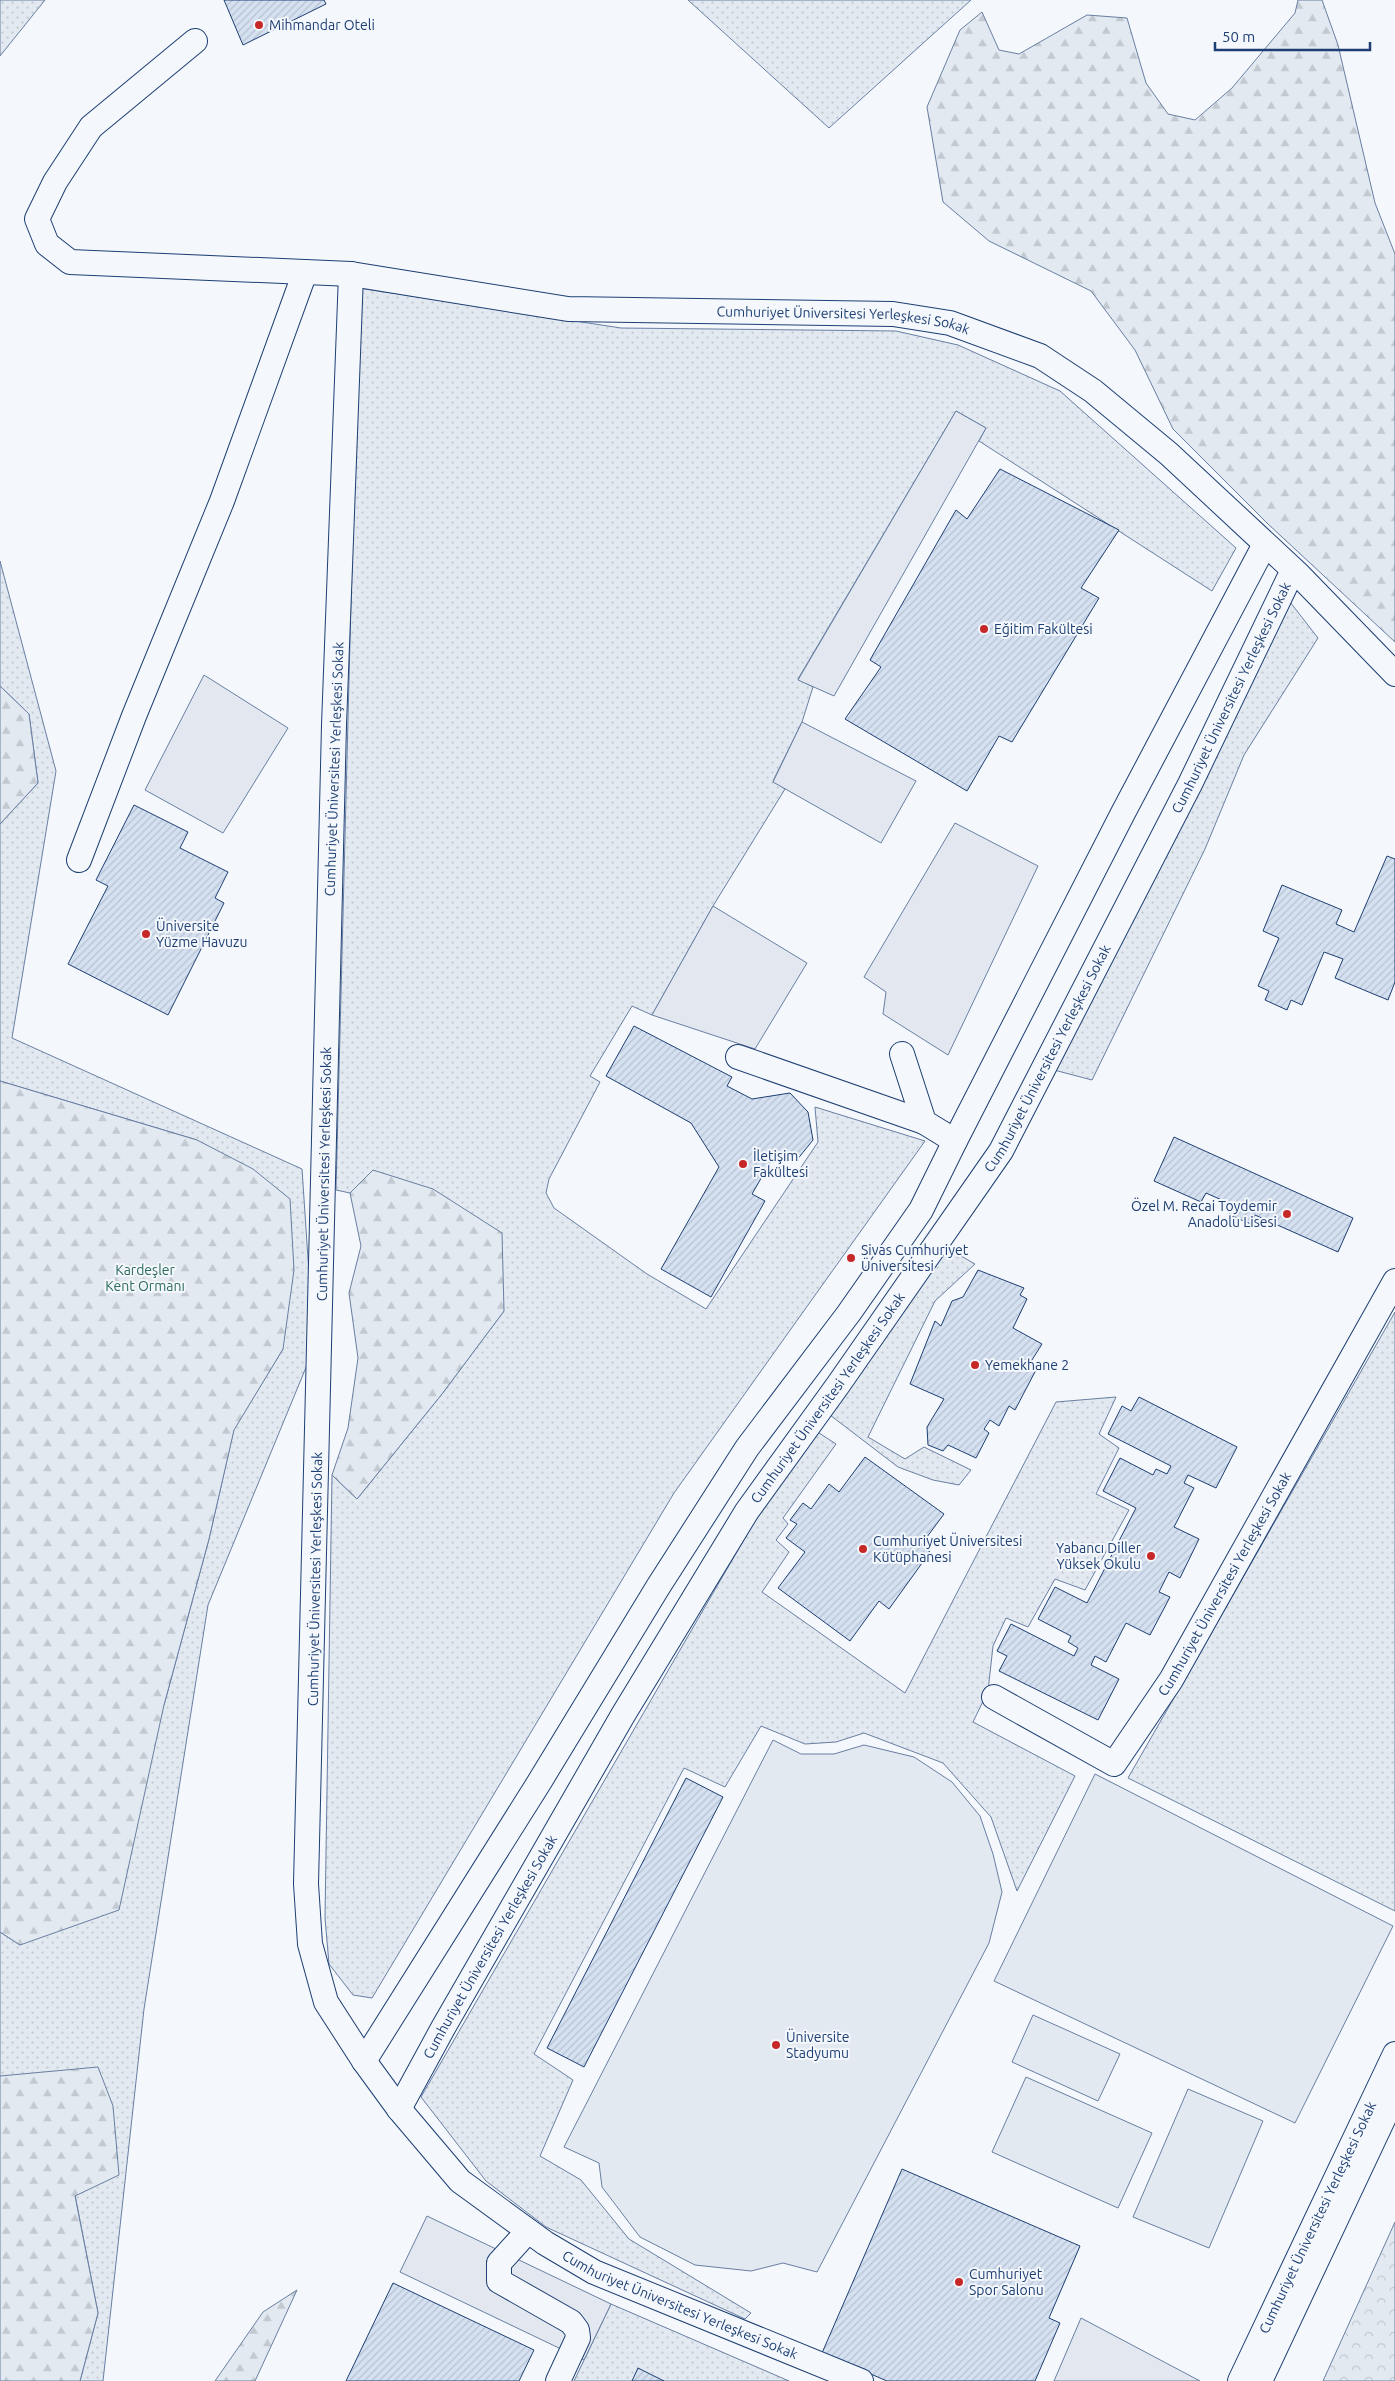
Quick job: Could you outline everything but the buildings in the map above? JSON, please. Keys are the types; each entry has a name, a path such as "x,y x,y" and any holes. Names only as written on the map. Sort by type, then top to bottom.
{"street":[{"name":"Cumhuriyet Üniversitesi Yerleşkesi Sokak","path":"195,41 91,127 55,182 37,219 47,244 70,262 351,274 568,309 893,314 950,322 1040,356 1093,391 1169,454 1293,570 1395,674"},
{"path":"79,860 134,716 222,501 305,272"},
{"name":"Cumhuriyet Üniversitesi Yerleşkesi Sokak","path":"351,274 334,725 306,1884 310,1944 326,2002 364,2061 399,2110 460,2181 528,2231 594,2272 861,2381"},
{"path":"364,2061 540,1781 658,1587 747,1448 849,1313 921,1210 954,1141 1265,544"},
{"name":"Cumhuriyet Üniversitesi Yerleşkesi Sokak","path":"399,2110 448,2019 618,1724 747,1511 883,1321 1001,1151 1185,792 1293,570"},
{"path":"902,1054 924,1122"},
{"path":"738,1057 924,1122 954,1141"},
{"name":"Cumhuriyet Üniversitesi Yerleşkesi Sokak","path":"994,1697 1114,1764 1171,1680 1395,1281"},
{"name":"Cumhuriyet Üniversitesi Yerleşkesi Sokak","path":"1240,2381 1395,2054"},
{"name":"Cumhuriyet Üniversitesi Yerleşkesi Sokak","path":"1260,2381 1395,2094"},
{"path":"528,2231 498,2263 499,2281 571,2322 575,2327 578,2338 558,2381"}],"green space":[{"path":"0,0 45,0 0,56"},
{"path":"688,0 971,0 829,128"},
{"path":"1298,0 1322,0 1338,45 1375,203 1395,254 1395,642 1268,524 1173,429 1135,350 1091,291 989,241 943,202 927,107 960,30 982,12 999,50 1019,54 1087,15 1127,18 1146,83 1168,114 1195,120 1232,88 1295,13"},
{"path":"359,288 621,328 896,331 958,345 1060,391 1236,548 1212,591 979,441 986,428 956,411 798,679 813,687 802,722 773,781 785,789 713,906 652,1015 632,1006 590,1076 600,1082 549,1179 546,1193 554,1208 647,1274 706,1309 818,1142 815,1107 925,1141 674,1493 372,1998 353,1995 329,1964 325,1918 332,1475 357,1499 442,1394 504,1311 373,1170 350,1193 336,1190"},
{"path":"0,561 56,771 12,1038 302,1169 314,1348 208,1605 144,2009 103,2381 80,2381 98,2313 75,2195 0,2076 0,1932 20,1945 164,1705 209,1539 234,1429 283,1349 197,1140 0,1081 0,824 38,783 29,714 0,686"},
{"path":"1290,602 1318,638 1244,755 1205,849 1092,1080 1054,1070"},
{"path":"0,686 29,714 38,783 0,824"},
{"name":"Kardeşler Kent Ormanı","path":"0,1081 197,1140 253,1169 290,1199 294,1270 283,1349 234,1430 209,1539 164,1705 119,1910 20,1945 0,1932"},
{"path":"373,1170 433,1189 502,1233 504,1311 442,1394 357,1499 332,1475 348,1428 358,1358 349,1293 361,1246 350,1193"},
{"path":"947,1248 975,1264 935,1301 868,1437 905,1459 924,1447 971,1470 959,1485 933,1480 898,1467 830,1415"},
{"path":"1395,1312 1395,1911 1128,1778"},
{"path":"1116,1397 1099,1434 1119,1448 1096,1494 1129,1510 1085,1590 1055,1579 1028,1627 1006,1618 993,1646 988,1691 973,1722 1075,1776 1017,1891 991,1817 943,1763 864,1733 836,1742 805,1744 761,1726 725,1787 684,1768 534,2054 573,2080 540,2156 581,2180 629,2239 751,2313 745,2319 546,2227 486,2181 421,2097 753,1524 816,1431 836,1444 783,1518 788,1524 776,1540 789,1552 762,1592 905,1693 1056,1402"},
{"name":"Üniversite Stadyumu","path":"773,1740 801,1754 834,1754 864,1745 914,1757 952,1782 980,1816 993,1854 1002,1892 989,1943 817,2272 783,2263 751,2271 695,2265 640,2237 602,2187 599,2163 564,2147"},
{"path":"1095,1774 1393,1926 1295,2123 994,1981"},
{"path":"1033,2015 1120,2054 1098,2101 1012,2062"},
{"path":"98,2067 113,2106 119,2175 75,2196 98,2313 80,2381 0,2381 0,2076"},
{"path":"1026,2077 1152,2133 1118,2208 992,2152"},
{"path":"1188,2089 1263,2121 1209,2248 1133,2217"},
{"path":"1395,2222 1395,2381 1323,2381"},
{"path":"297,2290 255,2381 215,2381 263,2312"},
{"path":"611,2304 789,2381 574,2381"}],"shaded area":[{"path":"956,411 986,428 834,696 798,680"},
{"path":"204,675 288,728 223,833 145,790"},
{"path":"802,722 916,781 881,843 773,782"},
{"path":"955,823 1038,866 948,1055 883,1014 886,992 864,977"},
{"path":"713,906 807,963 755,1049 652,1015"},
{"path":"427,2216 611,2304 584,2360 400,2272"},
{"path":"1081,2318 1200,2381 1054,2381"}],"place":[{"name":"Mihmandar Oteli","path":"259,25"},
{"name":"Eğitim Fakültesi","path":"984,629"},
{"name":"Üniversite Yüzme Havuzu","path":"146,934"},
{"name":"İletişim Fakültesi","path":"743,1164"},
{"name":"Özel M. Recai Toydemir Anadolu Lisesi","path":"1287,1214"},
{"name":"Sivas Cumhuriyet Üniversitesi","path":"851,1258"},
{"name":"Yemekhane 2","path":"975,1365"},
{"name":"Cumhuriyet Üniversitesi Kütüphanesi","path":"863,1549"},
{"name":"Yabancı Diller Yüksek Okulu","path":"1151,1556"},
{"name":"Üniversite Stadyumu","path":"776,2045"},
{"name":"Cumhuriyet Spor Salonu","path":"959,2282"}]}
